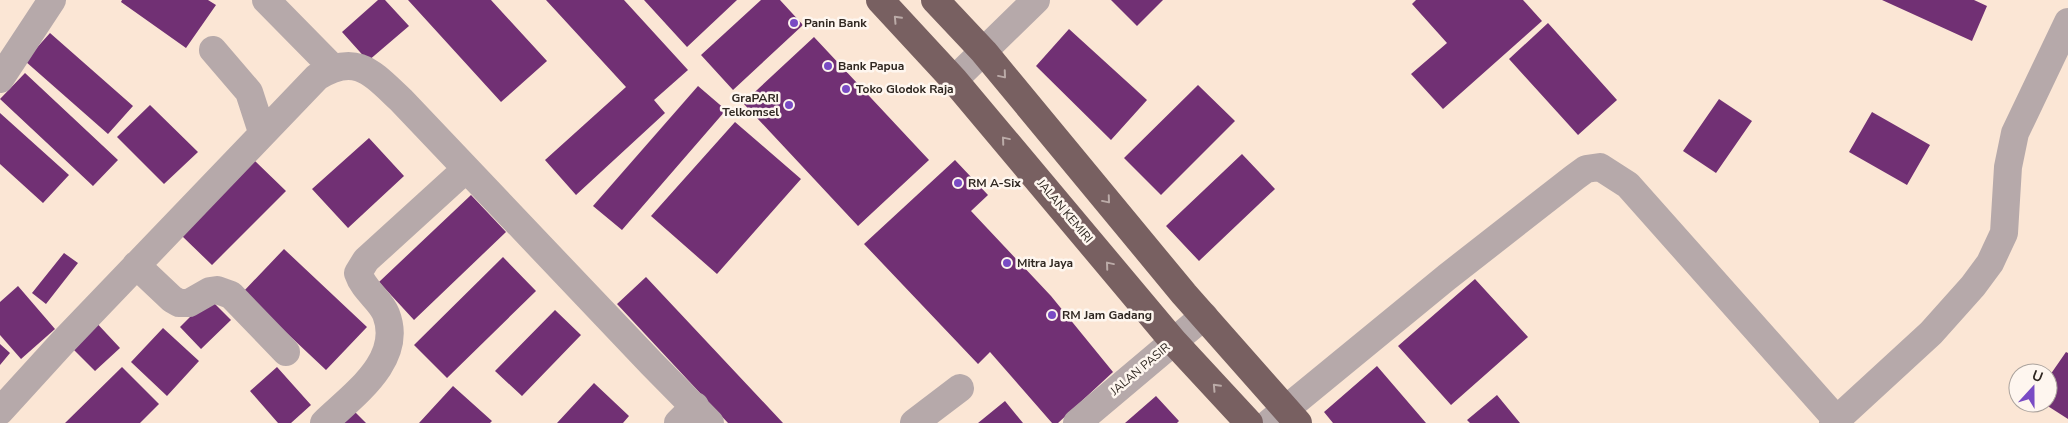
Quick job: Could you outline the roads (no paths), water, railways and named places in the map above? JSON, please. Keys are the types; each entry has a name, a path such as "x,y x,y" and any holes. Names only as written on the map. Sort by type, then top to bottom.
{"highway":[{"name":"JALAN KEMIRI","path":"880,0 954,80 1174,341 1249,423"},
{"path":"935,0 984,52 1204,316 1284,418"}],"street":[{"path":"0,79 52,0"},
{"path":"266,0 332,67"},
{"path":"954,80 1036,0"},
{"path":"1284,418 1446,278 1586,169 1600,167 1628,185 1835,421 1931,333 1973,286 1990,263 2004,233 2008,167 2015,133 2068,22"},
{"path":"213,50 248,92 262,132"},
{"path":"0,411 136,265 317,76 332,67 350,65 362,68 375,76 401,100 652,364 695,417"},
{"path":"324,423 380,367 389,347 390,328 385,311 362,284 358,273 366,260 466,169"},
{"path":"136,265 172,299 180,303 189,303 210,291 217,290 231,295 286,352"},
{"name":"JALAN PASIR","path":"1077,423 1204,316"},
{"path":"914,423 960,388"}],"place":[{"name":"Panin Bank","path":"794,23"},
{"name":"Bank Papua","path":"828,66"},
{"name":"Toko Glodok Raja","path":"846,89"},
{"name":"GraPARI Telkomsel","path":"789,105"},
{"name":"RM A-Six","path":"958,183"},
{"name":"Mitra Jaya","path":"1007,263"},
{"name":"RM Jam Gadang","path":"1052,315"}]}
